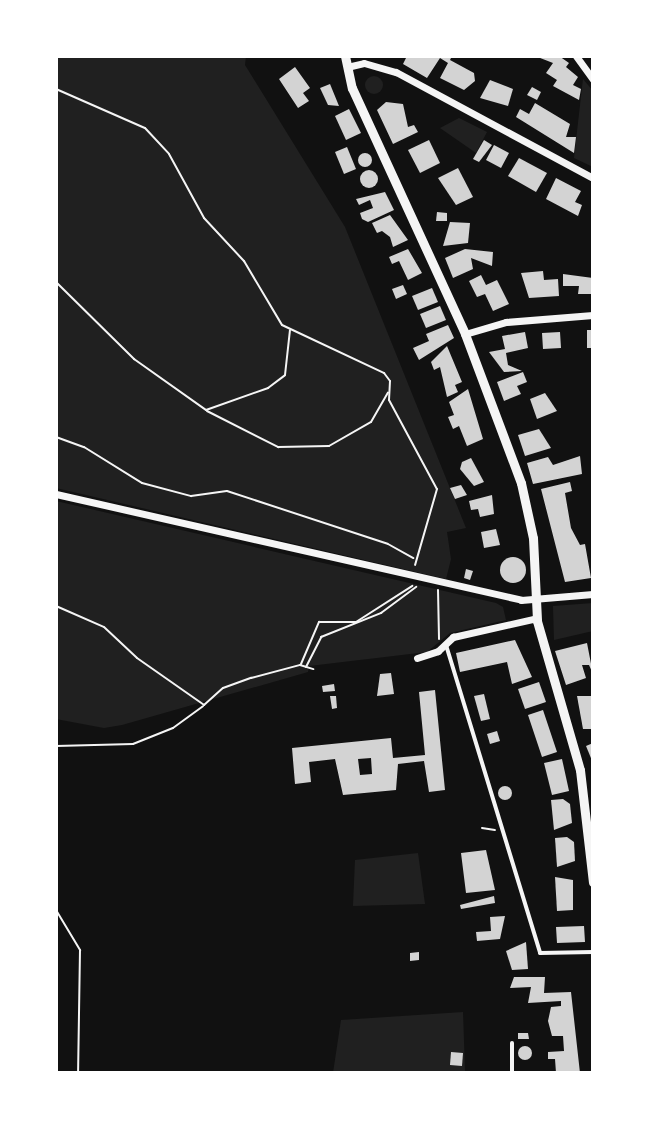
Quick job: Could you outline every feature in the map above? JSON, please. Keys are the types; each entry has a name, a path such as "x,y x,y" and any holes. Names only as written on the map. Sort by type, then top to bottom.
{"street":[{"path":"576,56 593,79"},
{"path":"593,178 396,72 364,63 346,62 465,334 528,508 537,618 580,770 593,882"},
{"path":"465,334 506,322 593,315"},
{"path":"56,494 439,583 536,598 593,594"},
{"path":"417,658 446,645 453,637 537,618"}],"lane":[{"path":"446,645 540,953 593,952"},
{"path":"512,1043 512,1073"}],"path":[{"path":"56,89 145,128 169,154 204,218 244,261 290,330 375,367 390,381 391,405 437,489 414,558 388,544 227,491 191,496 142,483 84,447 56,437"},
{"path":"56,282 134,359 206,410 278,447 329,446 371,422 390,391"},
{"path":"206,410 268,388 285,375 290,330"},
{"path":"300,665 319,622 356,622 401,596 416,578"},
{"path":"306,667 321,637 381,613 416,589 416,578"},
{"path":"439,583 436,628 446,645"},
{"path":"56,606 104,627 137,658 204,705"},
{"path":"56,746 133,744 173,728 223,688 300,665 313,669"},
{"path":"482,828 500,828"},
{"path":"56,910 80,950 78,1073"}],"shaded area":[{"path":"56,56 246,56 245,65 345,227 466,528 447,532 451,559 446,579 56,488"},
{"path":"370,76 378,76 383,85 381,92 370,94 365,89 365,81"},
{"path":"583,79 593,91 593,167 574,158"},
{"path":"459,118 487,132 476,153 440,128"},
{"path":"56,501 496,603 503,607 506,620 450,633 427,652 309,666 308,672 122,725 104,728 56,719"},
{"path":"593,603 593,631 554,640 553,606"},
{"path":"418,853 425,904 353,906 355,860"},
{"path":"463,1012 465,1072 333,1073 341,1020"}],"building":[{"path":"407,56 452,56 450,60 474,73 475,81 464,90 440,78 448,63 440,58 427,78 403,64"},
{"path":"535,56 559,56 569,63 566,67 578,77 573,85 581,89 579,100 553,86 557,80 546,73 553,63"},
{"path":"295,67 310,88 303,93 309,101 298,108 279,79"},
{"path":"490,80 513,89 508,106 480,98"},
{"path":"330,84 339,106 328,105 320,88"},
{"path":"532,87 541,92 537,100 527,95"},
{"path":"386,102 403,104 408,127 414,125 418,132 393,144 377,110"},
{"path":"535,103 570,124 566,137 576,137 574,153 516,117 520,109 529,114"},
{"path":"349,109 361,133 346,140 335,116"},
{"path":"429,140 440,163 420,173 408,150"},
{"path":"484,140 492,145 479,162 473,159"},
{"path":"494,145 509,153 501,168 486,160"},
{"path":"347,147 356,169 344,174 335,152"},
{"path":"365,153 372,160 365,167 358,160"},
{"path":"519,158 547,173 536,192 508,176"},
{"path":"458,168 473,197 456,205 438,178"},
{"path":"365,170 373,170 378,179 376,186 365,188 360,183 360,175"},
{"path":"556,178 581,191 575,202 582,205 578,216 546,199"},
{"path":"385,192 394,210 368,222 362,219 360,213 373,208 370,200 359,205 356,199"},
{"path":"437,212 447,213 447,221 436,221"},
{"path":"390,215 408,240 393,247 390,237 382,231 377,233 372,223"},
{"path":"450,222 470,223 468,243 443,246"},
{"path":"408,249 422,273 408,280 399,261 392,264 389,257"},
{"path":"465,249 493,252 492,266 471,258 473,269 453,278 445,258"},
{"path":"543,271 544,280 558,279 559,296 529,298 521,273"},
{"path":"563,274 593,278 593,294 578,294 579,286 563,286"},
{"path":"481,275 486,285 497,280 509,304 493,311 485,294 477,297 469,281"},
{"path":"403,285 407,294 396,299 392,289"},
{"path":"432,288 438,302 418,310 412,296"},
{"path":"440,306 446,320 426,328 420,314"},
{"path":"448,325 454,338 419,360 413,348 429,341 426,334"},
{"path":"587,330 593,330 593,348 587,348"},
{"path":"525,332 528,348 506,353 508,365 522,371 504,372 489,352 505,349 502,336"},
{"path":"560,332 561,348 543,349 542,333"},
{"path":"447,346 462,382 455,385 458,392 447,397 440,367 434,370 431,362"},
{"path":"523,372 527,382 517,386 521,394 504,401 497,382"},
{"path":"468,389 483,439 467,446 459,426 453,429 448,417 454,415 449,402"},
{"path":"545,393 557,411 537,419 530,399"},
{"path":"539,429 551,448 525,456 518,435"},
{"path":"580,456 582,474 533,484 527,463 548,457 553,465"},
{"path":"471,458 484,482 474,486 460,469 462,462"},
{"path":"570,482 572,491 565,493 571,528 580,545 585,544 591,578 565,582 541,489"},
{"path":"461,485 467,495 455,499 450,488"},
{"path":"492,495 494,514 480,517 478,509 471,510 469,501"},
{"path":"496,529 500,545 484,548 481,532"},
{"path":"513,557 522,561 526,570 522,579 513,583 504,579 500,570 504,561"},
{"path":"466,569 473,571 470,580 464,578"},
{"path":"515,640 532,677 512,684 507,662 460,672 456,653"},
{"path":"587,643 593,674 589,665 582,665 586,678 566,685 555,651"},
{"path":"391,673 394,694 377,696 380,674"},
{"path":"539,682 546,702 525,709 518,689"},
{"path":"334,684 335,691 323,692 322,686"},
{"path":"435,690 445,790 429,792 424,761 398,764 396,790 343,795 335,759 309,762 311,782 295,784 292,748 391,738 393,758 425,755 419,692","holes":["371,758 372,774 360,775 358,759"]},
{"path":"484,694 490,719 481,721 474,696"},
{"path":"330,696 336,696 337,708 332,709"},
{"path":"577,696 593,696 593,729 583,729"},
{"path":"543,710 557,752 542,757 528,715"},
{"path":"497,731 500,741 490,744 487,734"},
{"path":"593,743 593,763 586,746"},
{"path":"562,759 569,791 552,795 544,763"},
{"path":"505,786 512,793 505,800 498,793"},
{"path":"563,799 570,804 572,823 554,830 551,800"},
{"path":"567,837 574,842 575,861 557,867 555,838"},
{"path":"486,850 495,890 466,893 461,853"},
{"path":"555,877 573,880 573,910 557,911"},
{"path":"494,896 495,903 461,909 460,905"},
{"path":"505,916 500,939 477,941 476,932 491,931 490,917"},
{"path":"584,926 585,942 557,943 556,927"},
{"path":"526,942 528,969 512,970 506,951"},
{"path":"419,952 419,960 410,961 410,953"},
{"path":"514,977 545,977 544,993 571,992 580,1073 556,1073 555,1059 548,1059 548,1052 564,1051 563,1036 552,1036 548,1021 551,1007 561,1006 561,1001 528,1003 531,987 510,988"},
{"path":"518,1033 528,1033 529,1039 518,1039"},
{"path":"525,1046 532,1053 525,1060 518,1053"},
{"path":"451,1052 463,1053 462,1066 450,1065"}]}
